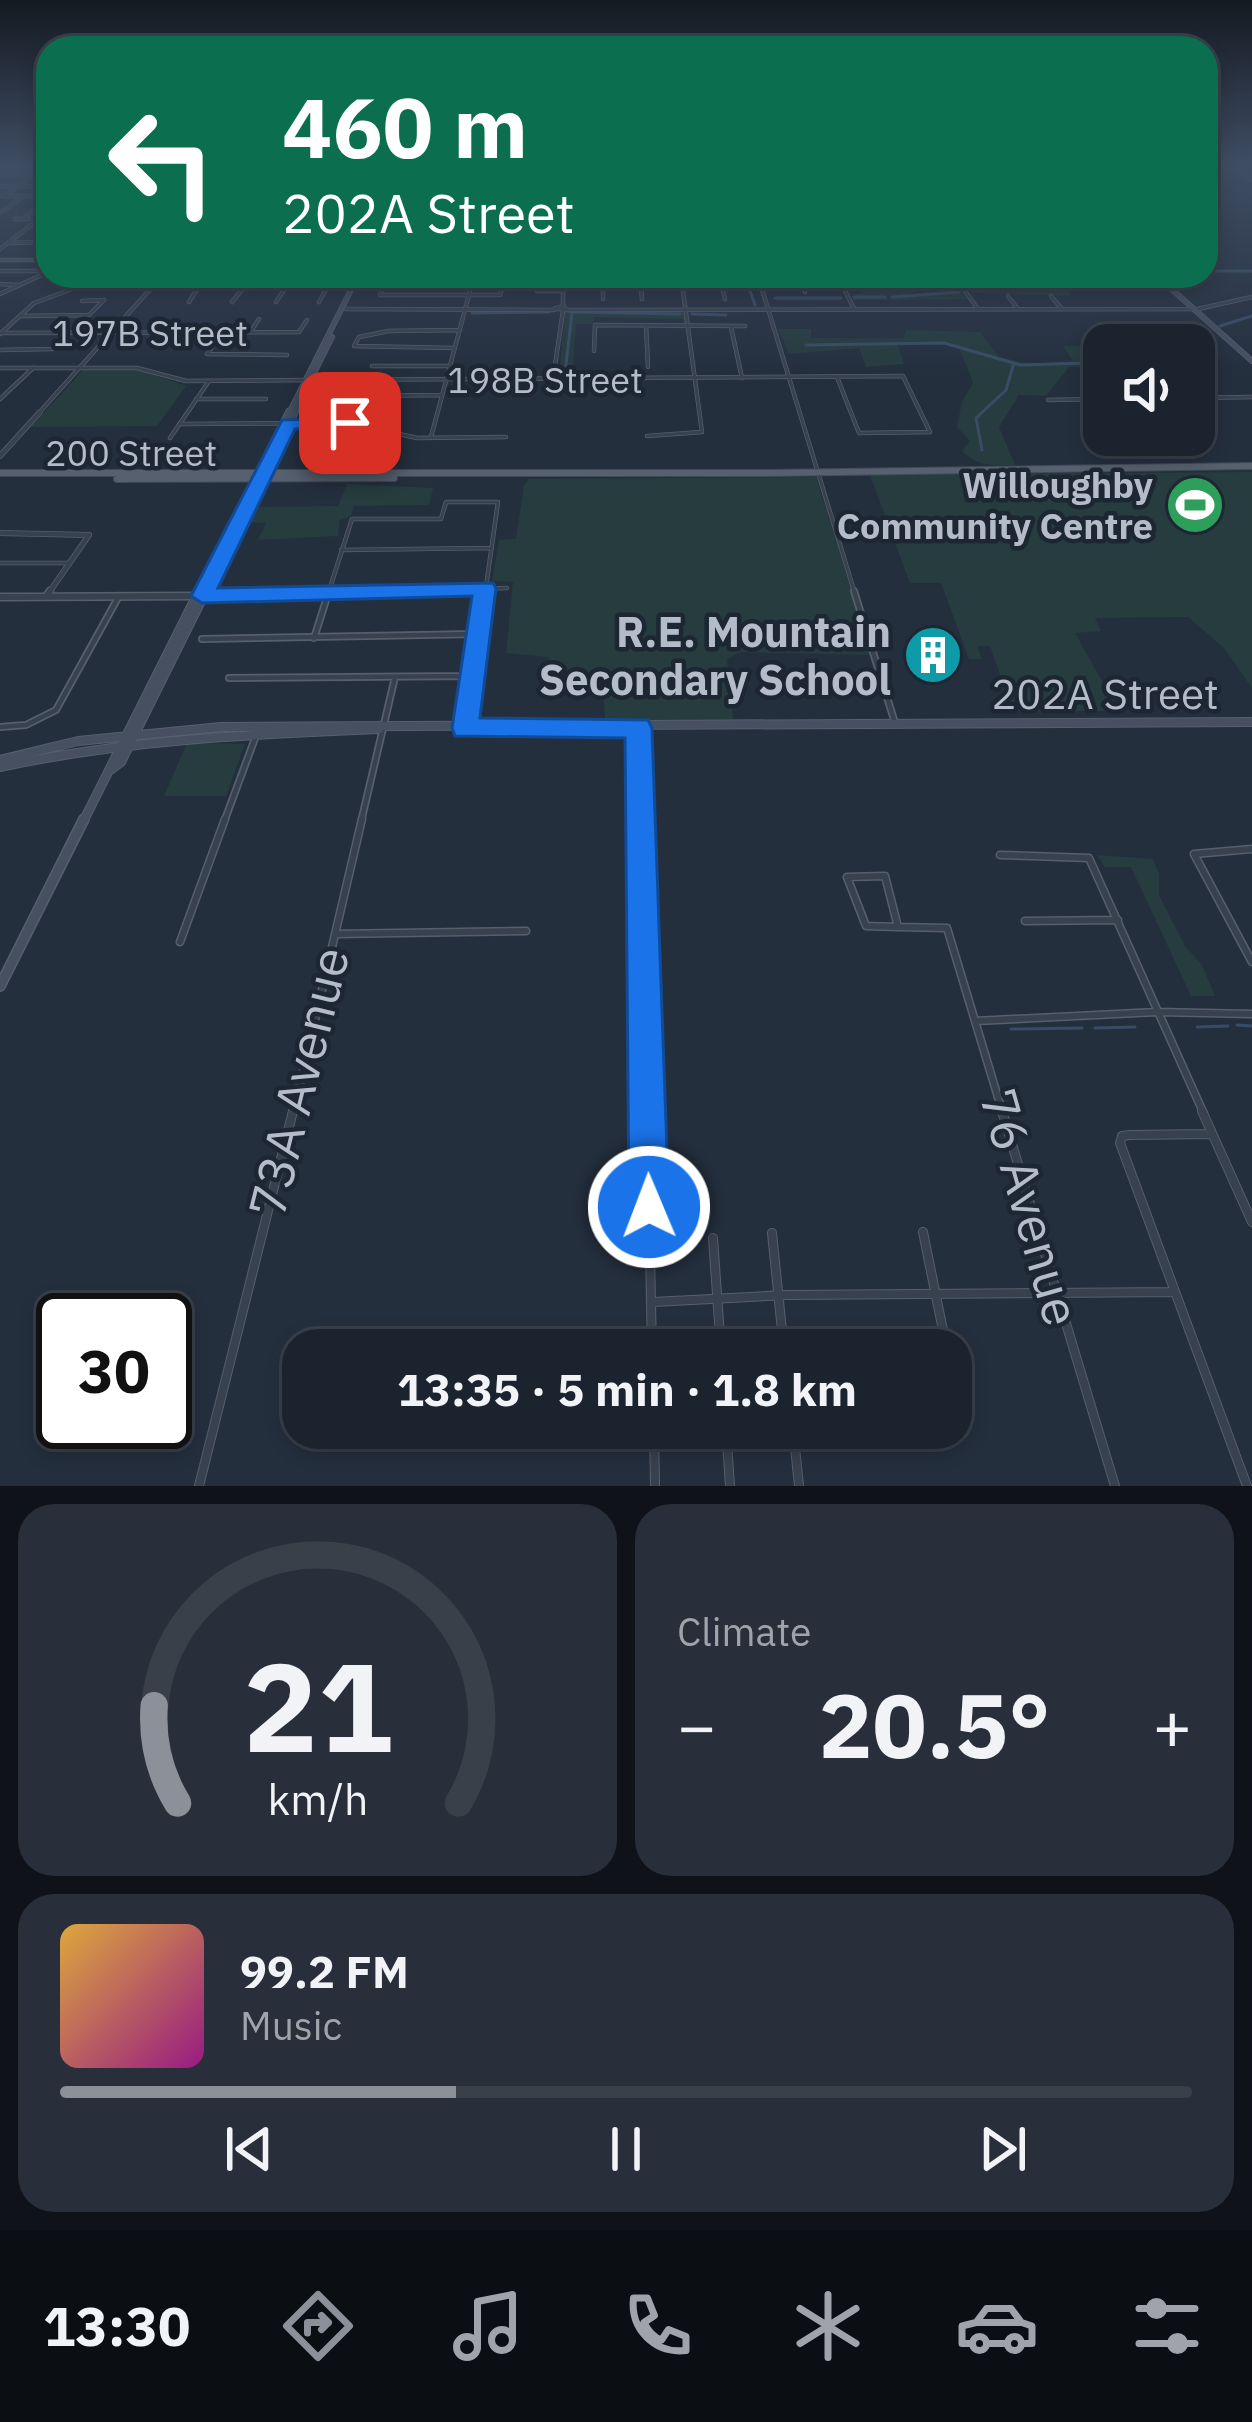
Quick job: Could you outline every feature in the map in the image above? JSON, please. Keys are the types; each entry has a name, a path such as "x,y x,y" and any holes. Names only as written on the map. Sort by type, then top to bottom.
{"main road":[{"path":"0,260 36,259"},
{"path":"0,986 346,309 352,288"},
{"path":"308,380 354,288"},
{"path":"1170,288 1252,361"},
{"name":"200 Street","path":"0,476 1252,468"},
{"name":"202A Street","path":"0,763 126,740 257,731 1252,722"}],"street":[{"path":"0,249 18,234"},
{"path":"8,242 36,242"},
{"path":"0,271 36,271"},
{"path":"0,294 36,277"},
{"path":"0,284 20,285"},
{"path":"1,333 46,296 72,288"},
{"path":"0,456 152,288"},
{"path":"189,302 198,288"},
{"path":"232,302 245,288"},
{"path":"276,302 286,288"},
{"path":"320,302 327,288"},
{"path":"383,288 380,296 501,295 503,288"},
{"path":"434,296 435,288"},
{"path":"431,437 471,288"},
{"path":"537,288 562,291"},
{"path":"553,379 562,288"},
{"path":"603,288 603,299"},
{"path":"641,288 642,299"},
{"path":"647,436 701,434 682,288"},
{"path":"722,288 725,298"},
{"path":"762,288 896,724"},
{"path":"803,288 805,292"},
{"path":"844,288 854,310"},
{"path":"963,288 978,309"},
{"path":"395,309 401,296"},
{"path":"1008,296 1018,309"},
{"path":"1051,296 1062,309"},
{"path":"346,309 1194,309 1252,297"},
{"path":"21,316 89,315 104,300 82,301"},
{"path":"250,332 259,319"},
{"name":"197B Street","path":"1,333 299,332 308,320"},
{"path":"646,325 648,367"},
{"path":"594,351 595,326 746,326"},
{"path":"730,326 742,377"},
{"path":"455,348 356,347 359,337 389,331 460,330"},
{"path":"223,332 208,355 287,355"},
{"path":"0,350 52,349 69,333"},
{"path":"218,368 226,356"},
{"path":"371,366 449,366"},
{"name":"198B Street","path":"0,368 137,368 186,380 903,376 930,432 859,433 837,377"},
{"path":"0,398 33,368"},
{"path":"170,438 209,380"},
{"path":"351,396 443,395"},
{"path":"1215,398 1252,397"},
{"path":"196,400 266,399"},
{"path":"1048,400 1083,399"},
{"path":"376,428 389,420"},
{"path":"179,424 285,423 376,428 402,437 506,436"},
{"path":"314,638 352,519 441,519 446,502 498,502 465,728"},
{"path":"0,533 88,535 46,597"},
{"path":"341,550 491,548"},
{"path":"0,563 70,563"},
{"path":"0,597 507,588"},
{"path":"0,728 26,724 56,710 119,596"},
{"path":"202,639 478,634"},
{"path":"229,678 472,676"},
{"name":"73A Avenue","path":"199,1486 395,677"},
{"path":"639,728 652,1329"},
{"path":"180,942 257,731"},
{"path":"1252,849 1194,854 1252,962"},
{"path":"1000,855 1089,858 1252,1222"},
{"path":"885,876 898,928 866,926 860,921 847,877 885,876"},
{"path":"1024,921 1118,920"},
{"name":"76 Avenue","path":"898,928 947,928 1114,1486"},
{"path":"335,934 526,932"},
{"path":"974,1021 1157,1012 1252,1014"},
{"path":"1213,1133 1120,1138 1247,1486"},
{"path":"922,1232 943,1329"},
{"path":"772,1233 782,1329"},
{"path":"713,1238 719,1329"},
{"path":"651,1302 778,1295 1175,1292"},
{"path":"655,1449 656,1486"},
{"path":"727,1449 730,1486"},
{"path":"796,1449 799,1486"}],"green space":[{"path":"861,288 918,288 904,295 960,289 967,299 891,300 887,294 889,300 853,300 852,294 863,293"},
{"path":"969,288 1072,288 1068,289 1070,296 972,293"},
{"path":"684,310 686,325 683,329 676,328 684,325 683,319 594,317 593,324 576,324 573,368 583,369 583,376 559,374 565,312"},
{"path":"778,329 811,329 811,338 903,338 907,330 980,332 999,357 1033,364 1073,361 1063,346 1083,346 1083,368 1069,367 1046,396 1019,395 999,427 1015,465 986,464 962,451 970,441 957,427 962,402 973,383 958,345 898,345 904,364 866,367 859,348 789,354"},
{"path":"84,369 140,370 186,386 157,426 31,427"},
{"path":"1252,472 1252,688 1224,648 1188,617 1095,618 1101,631 1075,633 1119,711 1013,711 990,646 977,646 982,659 969,659 941,583 910,583 870,475"},
{"path":"816,477 872,655 741,652 727,659 733,719 605,719 602,679 549,671 549,657 506,653 513,582 492,581 499,540 516,539 524,485 529,479"},
{"path":"347,484 433,488 429,505 354,506 351,516 340,520 338,536 258,540 266,523 251,522 257,507 338,506"},
{"path":"187,743 245,744 226,796 164,796"},
{"path":"1097,855 1153,859 1159,895 1185,946 1202,965 1215,996 1191,996 1131,867 1105,867"}],"waterway":[{"path":"1218,271 1252,271"},
{"path":"749,288 755,305"},
{"path":"971,289 979,288"},
{"path":"892,297 959,292"},
{"path":"854,297 885,297"},
{"path":"775,298 841,298"},
{"path":"472,313 549,312"},
{"path":"570,312 680,314"},
{"path":"565,373 572,313"},
{"path":"692,314 726,315"},
{"path":"1220,326 1252,316"},
{"path":"806,345 944,343 1020,365 1083,363"},
{"path":"982,450 976,418 1006,390 1013,366"},
{"path":"1237,1025 1252,1026"},
{"path":"1197,1027 1228,1026"},
{"path":"1095,1028 1135,1027"},
{"path":"1011,1029 1082,1028"}],"place":[{"name":"Willoughby Community Centre","path":"1195,505"},
{"name":"R.E. Mountain Secondary School","path":"933,655"}],"route":[{"path":"350,423 289,424 202,596 485,588 465,728 639,728 649,1207"}]}
